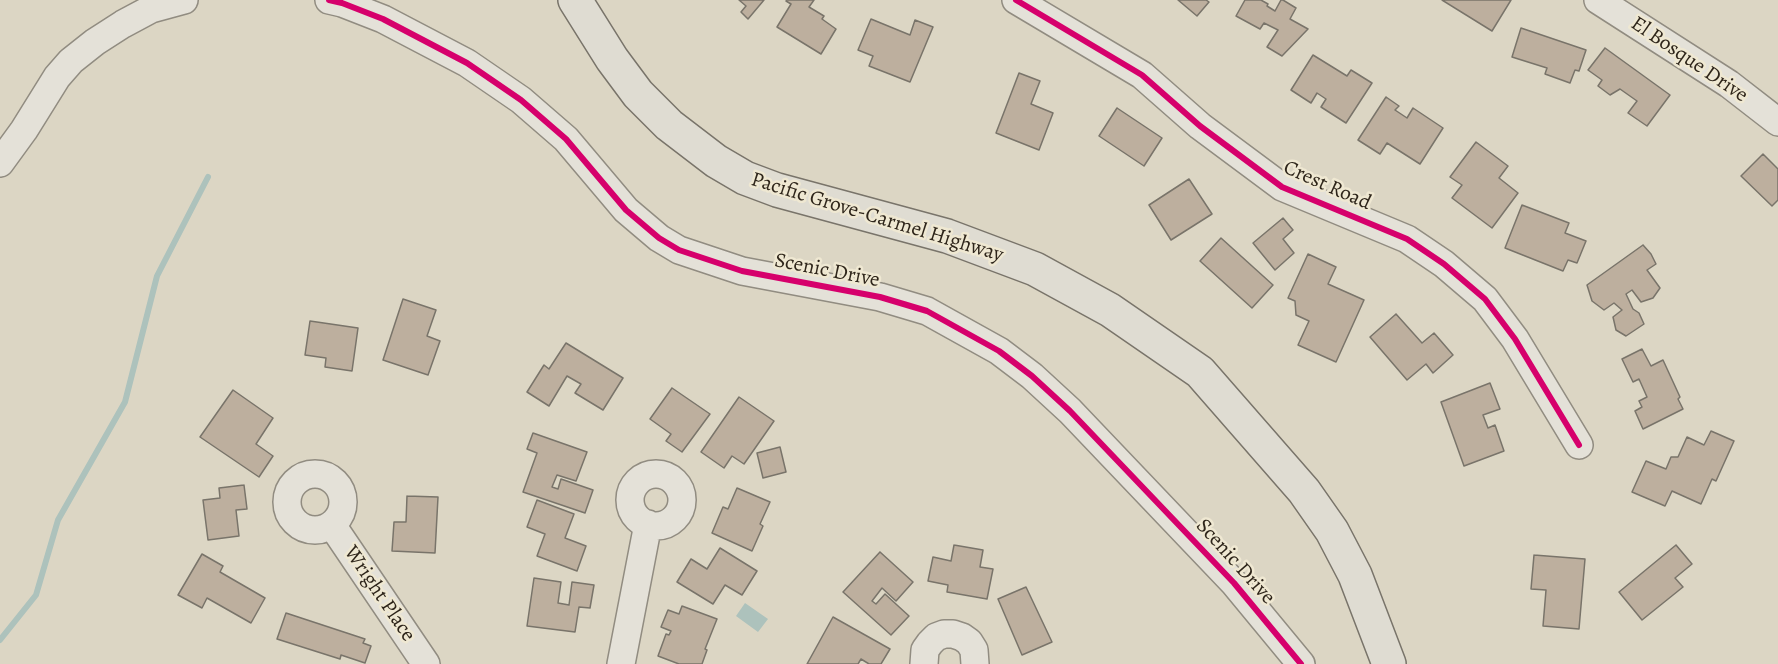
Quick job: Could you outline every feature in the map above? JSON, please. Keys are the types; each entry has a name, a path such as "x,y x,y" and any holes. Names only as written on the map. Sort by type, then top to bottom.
{"main road":[{"name":"Pacific Grove-Carmel Highway","path":"575,0 612,60 638,94 669,125 716,161 745,178 777,190 947,236 1035,269 1110,310 1200,372 1304,491 1332,531 1355,575 1389,664"}],"street":[{"path":"0,163 57,77 71,62 95,42 123,24 151,9 184,0"},
{"name":"Scenic Drive","path":"328,0 383,19 467,63 521,100 566,139 626,210 659,238 679,250 742,271 880,297 927,311 999,351 1032,376 1070,411 1234,583 1301,664"},
{"name":"Crest Road","path":"1016,0 1142,75 1200,126 1282,188 1407,239 1444,264 1485,299 1515,339 1579,445"},
{"name":"El Bosque Drive","path":"1598,0 1729,84 1778,122"},
{"path":"621,664 648,524"},
{"name":"Wright Place","path":"332,525 426,664"},
{"path":"924,664 925,650 930,643 936,637 953,634 969,642 974,650 975,664"}],"water":[{"path":"745,603 768,619 758,632 736,616"}],"building":[{"path":"739,0 764,0 748,19 741,12 746,6"},
{"path":"787,0 814,0 809,7 824,16 822,19 836,29 821,54 777,27 791,4"},
{"path":"1178,0 1206,0 1209,2 1197,16"},
{"path":"1245,0 1261,0 1275,11 1283,0 1296,8 1290,19 1308,29 1282,56 1267,47 1278,30 1264,23 1260,29 1236,16"},
{"path":"1442,0 1511,0 1492,31"},
{"path":"871,19 910,35 915,20 933,27 910,82 869,66 873,56 858,50"},
{"path":"1521,28 1586,50 1579,71 1575,70 1570,83 1545,74 1547,68 1512,57"},
{"path":"1605,48 1670,95 1647,126 1628,113 1637,101 1620,89 1610,95 1598,86 1602,80 1588,70"},
{"path":"1313,55 1347,76 1351,70 1372,83 1346,123 1321,107 1326,99 1317,93 1311,103 1291,90"},
{"path":"1019,73 1040,81 1031,104 1053,113 1039,150 996,133"},
{"path":"1386,97 1399,106 1395,110 1407,118 1413,108 1443,128 1420,164 1387,143 1380,154 1358,140"},
{"path":"1117,108 1162,138 1144,166 1099,136"},
{"path":"1476,142 1508,166 1499,178 1518,193 1492,228 1452,198 1462,185 1450,177"},
{"path":"1763,154 1778,169 1778,200 1772,206 1741,176"},
{"path":"1189,179 1212,214 1171,240 1149,205"},
{"path":"1522,205 1569,223 1565,233 1586,241 1577,263 1568,260 1563,271 1505,248"},
{"path":"1283,218 1293,230 1283,239 1294,253 1275,270 1253,243"},
{"path":"1221,238 1273,285 1252,308 1200,261"},
{"path":"1643,245 1656,264 1647,270 1660,288 1653,298 1641,302 1632,290 1626,294 1644,324 1626,336 1616,330 1613,317 1622,310 1614,303 1604,310 1592,301 1587,285"},
{"path":"1308,254 1336,267 1328,284 1364,300 1336,362 1298,345 1309,321 1296,315 1295,301 1288,298"},
{"path":"403,299 436,310 427,336 440,341 428,375 383,360"},
{"path":"1396,314 1422,343 1434,333 1453,355 1433,373 1426,364 1407,380 1370,337"},
{"path":"310,321 358,328 352,371 325,367 326,358 305,355"},
{"path":"566,343 623,378 603,410 575,393 581,384 567,376 549,406 527,392 544,365 549,369"},
{"path":"1642,349 1651,366 1663,360 1683,409 1643,429 1635,411 1642,407 1639,401 1647,397 1639,379 1633,382 1622,359"},
{"path":"1490,383 1500,409 1483,415 1488,428 1495,425 1504,451 1464,466 1441,402"},
{"path":"672,388 710,414 682,452 666,441 671,434 650,419"},
{"path":"233,390 273,418 256,444 273,456 259,477 200,437"},
{"path":"739,397 774,421 744,464 732,456 724,468 701,452"},
{"path":"1711,431 1734,441 1716,481 1712,479 1701,504 1672,491 1665,506 1632,492 1646,461 1666,469 1671,457 1678,457 1687,437 1704,445"},
{"path":"533,433 587,452 576,481 557,475 552,487 558,489 561,479 593,490 585,513 523,492 537,453 527,449"},
{"path":"780,447 786,472 763,478 757,453"},
{"path":"244,485 247,509 236,510 239,536 208,540 203,500 220,498 219,488"},
{"path":"737,488 770,502 760,524 763,526 752,551 712,533 723,507 728,509"},
{"path":"407,496 438,497 435,553 392,551 394,522 406,522"},
{"path":"537,500 574,514 565,538 586,546 577,571 537,556 545,534 527,527"},
{"path":"954,545 983,550 980,567 993,569 987,599 947,592 948,585 928,581 933,557 951,561"},
{"path":"1676,545 1692,564 1675,578 1683,587 1642,620 1619,592"},
{"path":"720,548 757,571 742,595 725,585 713,604 677,582 691,559 707,569"},
{"path":"880,552 913,582 896,601 882,588 872,601 876,604 885,594 909,616 891,635 843,592"},
{"path":"202,554 223,566 220,572 265,598 251,623 207,598 202,608 178,595"},
{"path":"1534,555 1585,559 1579,629 1543,626 1546,590 1531,589"},
{"path":"534,578 561,582 558,603 569,605 572,582 594,585 590,608 579,607 575,632 527,626"},
{"path":"1026,587 1052,642 1022,655 998,599"},
{"path":"682,606 717,619 705,649 707,650 702,664 679,664 658,656 666,634 669,635 671,631 661,627 668,610 679,614"},
{"path":"286,613 365,639 363,643 371,646 365,663 341,655 340,659 277,639"},
{"path":"833,617 890,649 881,664 869,664 861,659 858,664 807,664"}],"waterway":[{"path":"0,640 36,595 58,520 125,402 157,276 208,177"}],"cycle path":[{"path":"329,0 383,19 467,63 521,100 566,139 626,210 659,238 679,250 742,271 880,297 927,311 999,351 1032,376 1070,411 1234,583 1301,664"},
{"path":"1016,0 1142,75 1200,126 1282,187 1407,239 1444,264 1485,299 1515,339 1579,445"}]}
